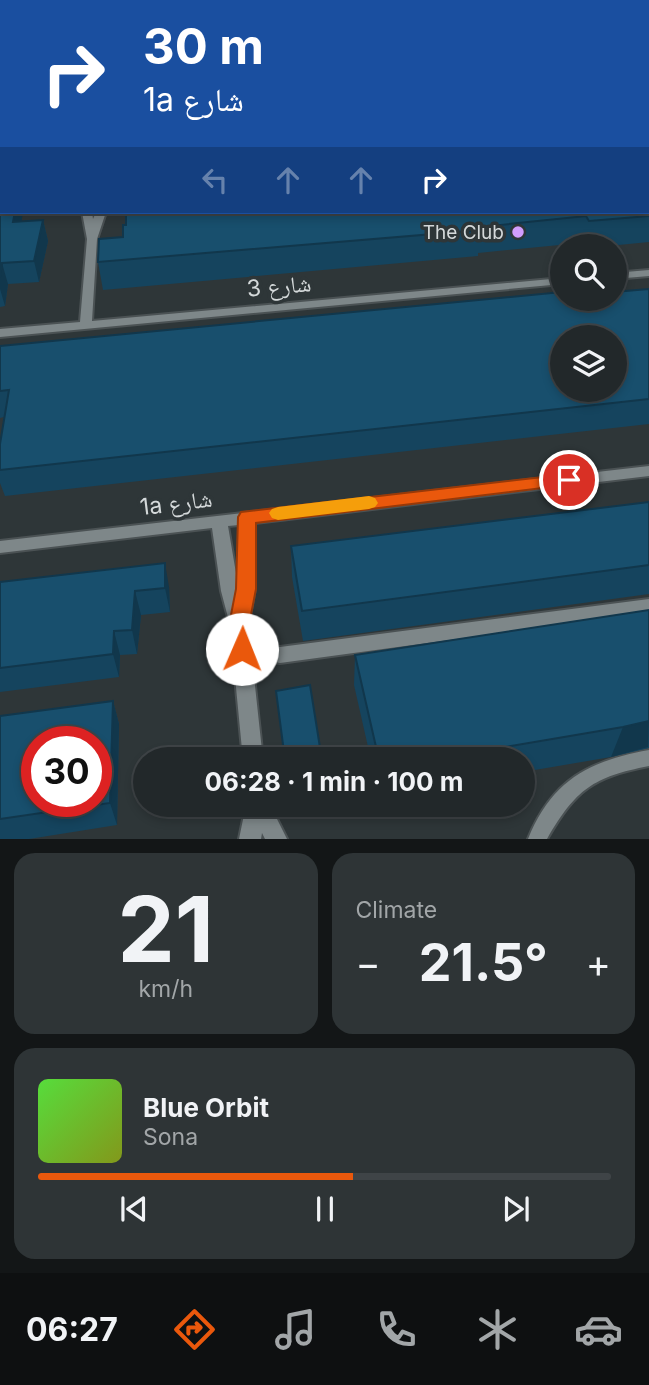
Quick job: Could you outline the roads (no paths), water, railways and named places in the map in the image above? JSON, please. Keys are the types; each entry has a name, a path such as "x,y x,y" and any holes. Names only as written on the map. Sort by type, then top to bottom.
{"street":[{"path":"87,214 92,239"},
{"path":"86,325 92,239 100,214"},
{"path":"627,275 649,273"},
{"name":"شارع 3","path":"0,333 550,282"},
{"name":"1a شارع","path":"0,547 649,471"},
{"path":"239,625 246,589 247,517"},
{"path":"219,520 230,591 239,625 252,747"},
{"path":"242,649 280,655 649,606"},
{"path":"250,839 255,817"},
{"path":"264,817 276,839"}],"lane":[{"path":"537,839 564,794 581,779 601,768 649,758"}],"place":[{"name":"The Club","path":"518,232"}]}
